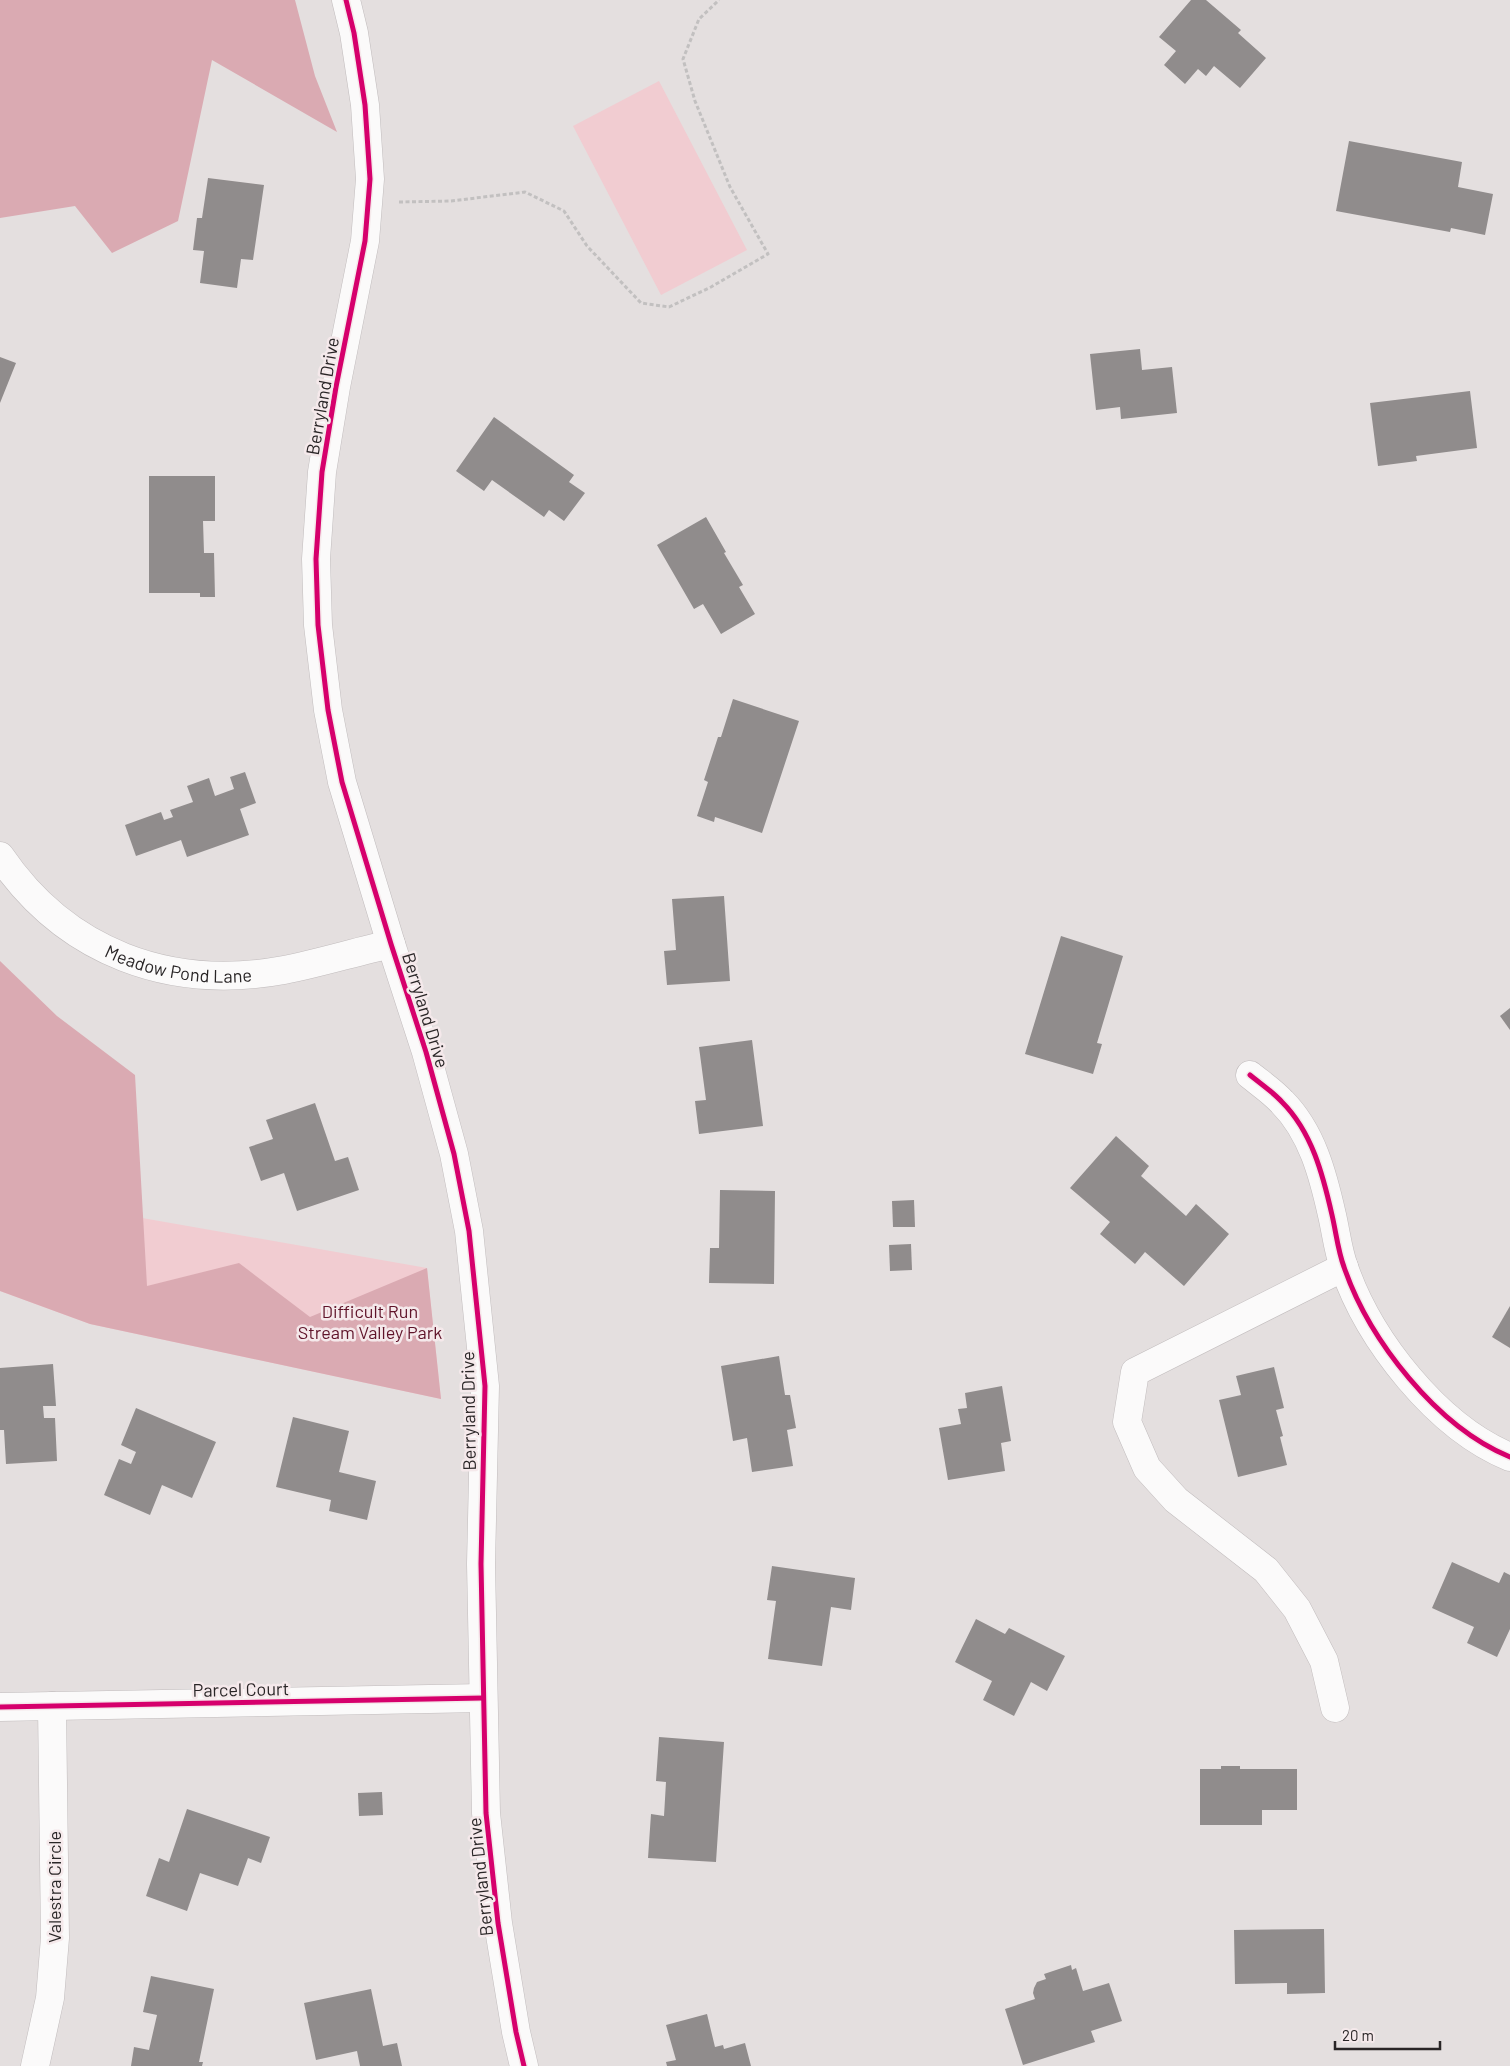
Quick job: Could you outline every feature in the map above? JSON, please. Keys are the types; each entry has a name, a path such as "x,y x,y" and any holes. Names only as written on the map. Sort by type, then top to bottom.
{"street":[{"name":"Berryland Drive","path":"346,0 354,33 365,104 370,179 365,241 336,387 322,472 316,559 318,625 328,710 342,782 426,1052 451,1142 469,1231 485,1386 481,1564 486,1813 498,1923 516,2032 524,2066"},
{"name":"Meadow Pond Lane","path":"0,856 43,907 82,938 130,960 180,973 232,975 283,970 391,944"},
{"path":"1250,1075 1283,1102 1307,1135 1323,1175 1344,1267 1367,1319 1392,1358 1418,1389 1465,1430 1510,1457"},
{"path":"1335,1708 1324,1661 1297,1609 1266,1570 1176,1500 1147,1468 1127,1422 1135,1372 1344,1267"},
{"name":"Parcel Court","path":"0,1707 483,1698"},
{"name":"Valestra Circle","path":"35,2066 50,1998 55,1938 52,1706"}],"path":[{"path":"368,202 451,201 524,192 564,211 587,246 641,303 669,307 734,275 768,254 730,187 696,101 683,59 699,19 719,0"}],"green space":[{"path":"0,0 295,0 315,76 337,132 212,60 178,221 112,253 75,206 0,218"},
{"path":"659,81 747,250 661,295 573,126"},
{"name":"Difficult Run Stream Valley Park","path":"0,961 57,1016 135,1075 147,1286 239,1263 310,1317 427,1268 441,1399 90,1324 0,1291"},
{"name":"Difficult Run Stream Valley Park","path":"0,1193 427,1268 441,1399 90,1324 0,1291"}],"building":[{"path":"1191,0 1206,0 1241,30 1238,33 1266,58 1240,88 1214,66 1206,76 1198,69 1185,84 1164,65 1176,51 1159,37"},
{"path":"1349,141 1462,162 1458,187 1493,194 1485,235 1451,228 1450,232 1336,211"},
{"path":"208,178 264,185 253,260 241,259 237,288 200,283 204,251 193,250 197,218 202,218"},
{"path":"1140,349 1142,370 1172,367 1177,413 1121,419 1120,407 1096,410 1090,354"},
{"path":"0,357 16,363 0,403"},
{"path":"1470,391 1477,448 1416,456 1417,461 1378,466 1370,403"},
{"path":"494,417 574,475 569,482 585,493 564,521 549,510 544,517 492,480 484,491 456,471"},
{"path":"149,476 215,476 215,521 203,521 204,553 214,553 215,597 200,597 200,593 149,593"},
{"path":"706,517 743,585 739,587 755,614 721,634 703,604 694,609 657,545"},
{"path":"733,699 799,721 762,833 715,817 714,822 697,816 708,782 704,780 718,737 721,737"},
{"path":"245,772 256,803 240,809 249,835 187,857 181,840 136,856 125,825 161,812 164,820 173,817 170,810 193,802 187,786 209,778 215,796 234,789 230,777"},
{"path":"724,896 730,981 667,985 664,951 676,950 672,899"},
{"path":"1061,936 1123,956 1097,1043 1102,1044 1093,1074 1025,1054"},
{"path":"1510,1008 1510,1030 1500,1016"},
{"path":"752,1040 763,1126 699,1134 695,1101 706,1100 699,1047"},
{"path":"315,1103 335,1161 348,1157 359,1190 297,1211 284,1173 261,1181 249,1147 273,1139 266,1120"},
{"path":"1116,1136 1149,1166 1141,1176 1186,1216 1196,1204 1229,1234 1184,1286 1145,1252 1135,1264 1100,1234 1110,1222 1070,1188"},
{"path":"720,1190 775,1191 774,1284 709,1283 710,1248 719,1248"},
{"path":"914,1200 915,1227 893,1227 892,1201"},
{"path":"911,1244 912,1270 890,1271 889,1245"},
{"path":"1510,1306 1510,1348 1492,1337"},
{"path":"779,1356 785,1395 790,1395 796,1428 787,1430 793,1466 752,1472 747,1438 733,1441 721,1366"},
{"path":"53,1364 56,1406 43,1406 44,1418 55,1418 57,1461 6,1464 4,1430 0,1430 0,1368"},
{"path":"1274,1367 1284,1408 1276,1410 1283,1436 1280,1437 1287,1465 1238,1477 1219,1400 1241,1395 1236,1376"},
{"path":"1002,1386 1011,1441 1001,1443 1005,1471 948,1480 939,1428 961,1424 958,1409 967,1408 965,1393"},
{"path":"136,1408 216,1442 192,1498 162,1485 150,1515 104,1495 119,1459 131,1464 136,1452 121,1445"},
{"path":"293,1417 349,1431 339,1472 376,1481 367,1520 329,1511 331,1500 276,1487"},
{"path":"1452,1562 1499,1583 1504,1572 1510,1575 1510,1629 1497,1657 1467,1643 1474,1627 1432,1608"},
{"path":"772,1566 855,1578 851,1610 831,1607 822,1666 768,1659 776,1601 767,1600"},
{"path":"976,1619 1005,1634 1009,1628 1065,1656 1047,1691 1031,1682 1014,1716 983,1700 992,1681 955,1662"},
{"path":"659,1737 724,1742 716,1862 648,1858 651,1814 664,1816 666,1782 656,1781"},
{"path":"1221,1766 1240,1766 1240,1769 1297,1769 1297,1810 1262,1810 1262,1825 1200,1825 1200,1769 1221,1769"},
{"path":"382,1792 383,1815 359,1816 358,1793"},
{"path":"187,1809 270,1837 261,1863 248,1858 238,1886 200,1873 187,1911 146,1896 159,1858 169,1862"},
{"path":"1324,1929 1325,1993 1287,1994 1287,1983 1235,1984 1234,1930"},
{"path":"1071,1965 1072,1970 1076,1968 1083,1991 1109,1983 1122,2021 1091,2031 1095,2042 1023,2065 1005,2009 1035,1999 1034,1988 1037,1982 1046,1979 1044,1974"},
{"path":"151,1976 214,1989 199,2062 203,2062 202,2066 131,2066 134,2047 149,2050 157,2015 143,2012"},
{"path":"371,1989 383,2046 397,2043 402,2066 360,2066 357,2051 316,2060 304,2003"},
{"path":"707,2014 715,2047 723,2045 724,2049 745,2043 751,2066 667,2066 666,2062 676,2060 666,2025"}],"cycle path":[{"path":"346,0 354,33 365,105 370,179 365,241 336,387 322,472 316,559 318,625 328,710 342,782 426,1052 454,1154 469,1231 485,1386 481,1564 486,1813 498,1923 516,2032 524,2066"},
{"path":"1250,1075 1282,1102 1309,1140 1325,1185 1344,1267 1355,1295 1388,1351 1432,1403 1457,1425 1483,1443 1510,1457"},
{"path":"0,1707 483,1698"}]}
